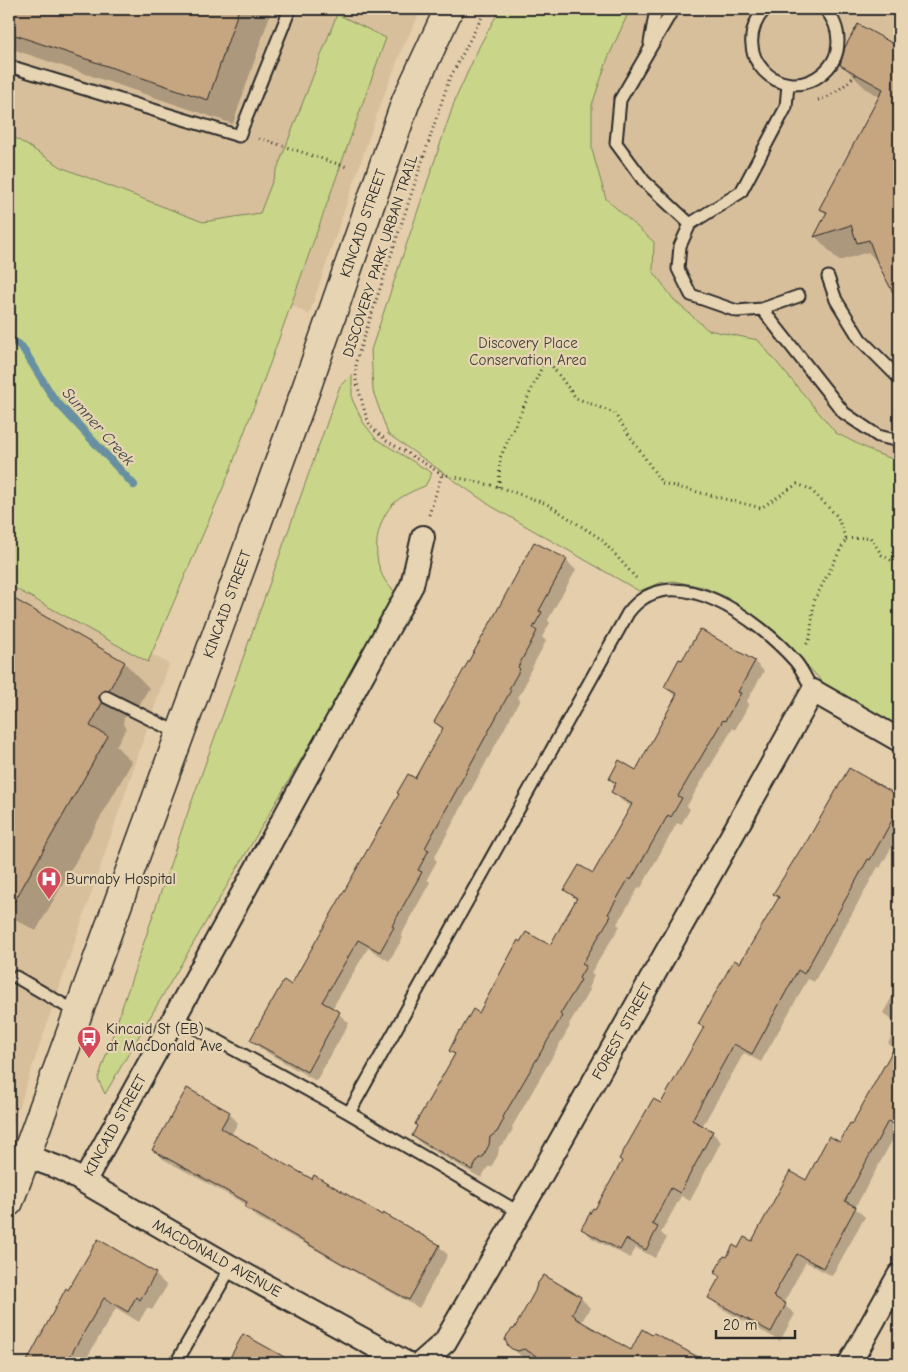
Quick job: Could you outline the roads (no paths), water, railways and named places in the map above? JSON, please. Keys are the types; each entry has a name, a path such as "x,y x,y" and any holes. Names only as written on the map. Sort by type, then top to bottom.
{"street":[{"name":"KINCAID STREET","path":"9,1202 306,389 406,101 448,9"},
{"name":"KINCAID STREET","path":"84,1182 412,585 423,537"},
{"path":"813,691 899,740"},
{"name":"FOREST STREET","path":"421,1363 444,1342 520,1213 813,691"},
{"name":"MACDONALD AVENUE","path":"26,1156 62,1169 231,1267 406,1363"},
{"path":"850,1363 899,1275"}],"lane":[{"path":"9,66 240,136 290,9"},
{"path":"649,50 656,9"},
{"path":"673,9 620,100 616,144 644,181 690,224"},
{"path":"765,9 758,17 752,30 751,45 755,59 763,71 775,79 788,84 803,83 817,78 828,69 836,57 838,43 837,28 831,15 825,9"},
{"path":"788,84 786,107 741,192 690,224 680,246 678,269 691,295 737,311 762,309 799,296"},
{"path":"828,277 836,300 860,339 899,378"},
{"path":"762,309 844,413 878,436 899,441"},
{"path":"349,1113 628,612 636,602 650,594 672,589 699,593 712,599 756,625 796,662 813,691"},
{"path":"106,697 180,734"},
{"path":"16,977 78,1013"},
{"path":"175,1017 349,1113 520,1213"},
{"path":"176,1363 231,1267"}],"waterway":[{"name":"Sumner Creek","path":"9,338 22,347 54,399 134,485"}],"place":[{"name":"Burnaby Hospital","path":"49,900"},
{"name":"Kincaid St (EB) at MacDonald Ave","path":"89,1059"}],"park label":[{"name":"Discovery Place Conservation Area","path":"528,352"}]}
